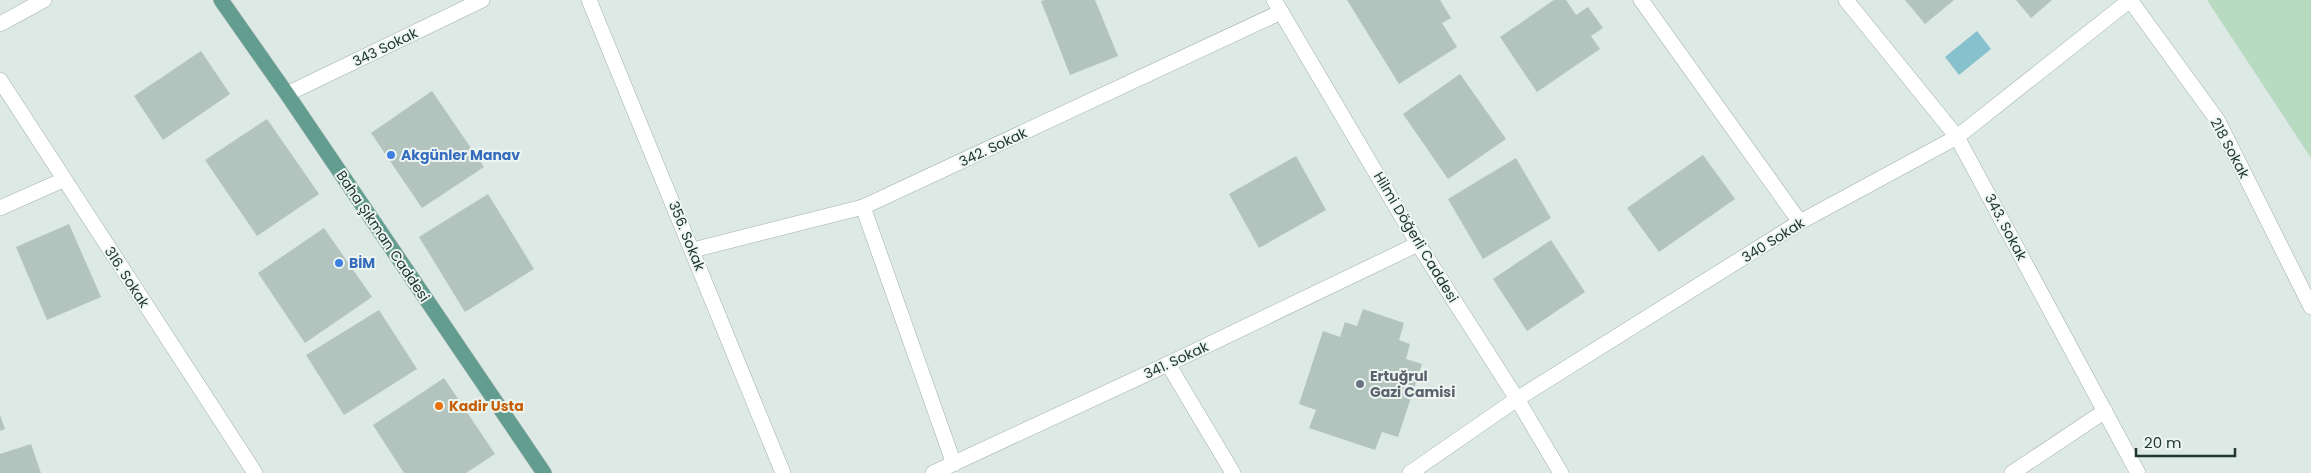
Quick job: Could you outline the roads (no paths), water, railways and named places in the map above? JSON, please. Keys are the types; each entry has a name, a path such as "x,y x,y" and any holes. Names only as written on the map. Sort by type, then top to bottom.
{"main road":[{"name":"Baha Şıkman Caddesi","path":"221,0 544,473"}],"street":[{"path":"0,24 44,0"},
{"name":"343 Sokak","path":"287,94 482,0"},
{"name":"356. Sokak","path":"589,0 783,473"},
{"path":"1641,0 1800,222"},
{"name":"343. Sokak","path":"1846,0 1957,137 2138,473"},
{"name":"340 Sokak","path":"1410,473 1517,399 1800,222 1957,137 2130,0"},
{"name":"218 Sokak","path":"2130,0 2218,121 2311,307"},
{"name":"342. Sokak","path":"693,250 863,207 1278,6"},
{"name":"Hilmi Döğerli Caddesi","path":"1278,6 1418,244 1517,399 1561,473"},
{"name":"316. Sokak","path":"0,80 255,473"},
{"path":"0,208 64,180"},
{"path":"863,207 954,464"},
{"name":"341. Sokak","path":"933,473 1168,364 1418,244"},
{"path":"1168,364 1233,473"},
{"path":"2012,473 2105,411"}],"water":[{"path":"1977,31 1991,49 1959,75 1945,57"}],"place":[{"name":"Akgünler Manav","path":"391,155"},
{"name":"BİM","path":"339,263"},
{"name":"Ertuğrul Gazi Camisi","path":"1360,384"},
{"name":"Kadir Usta","path":"439,406"}]}
